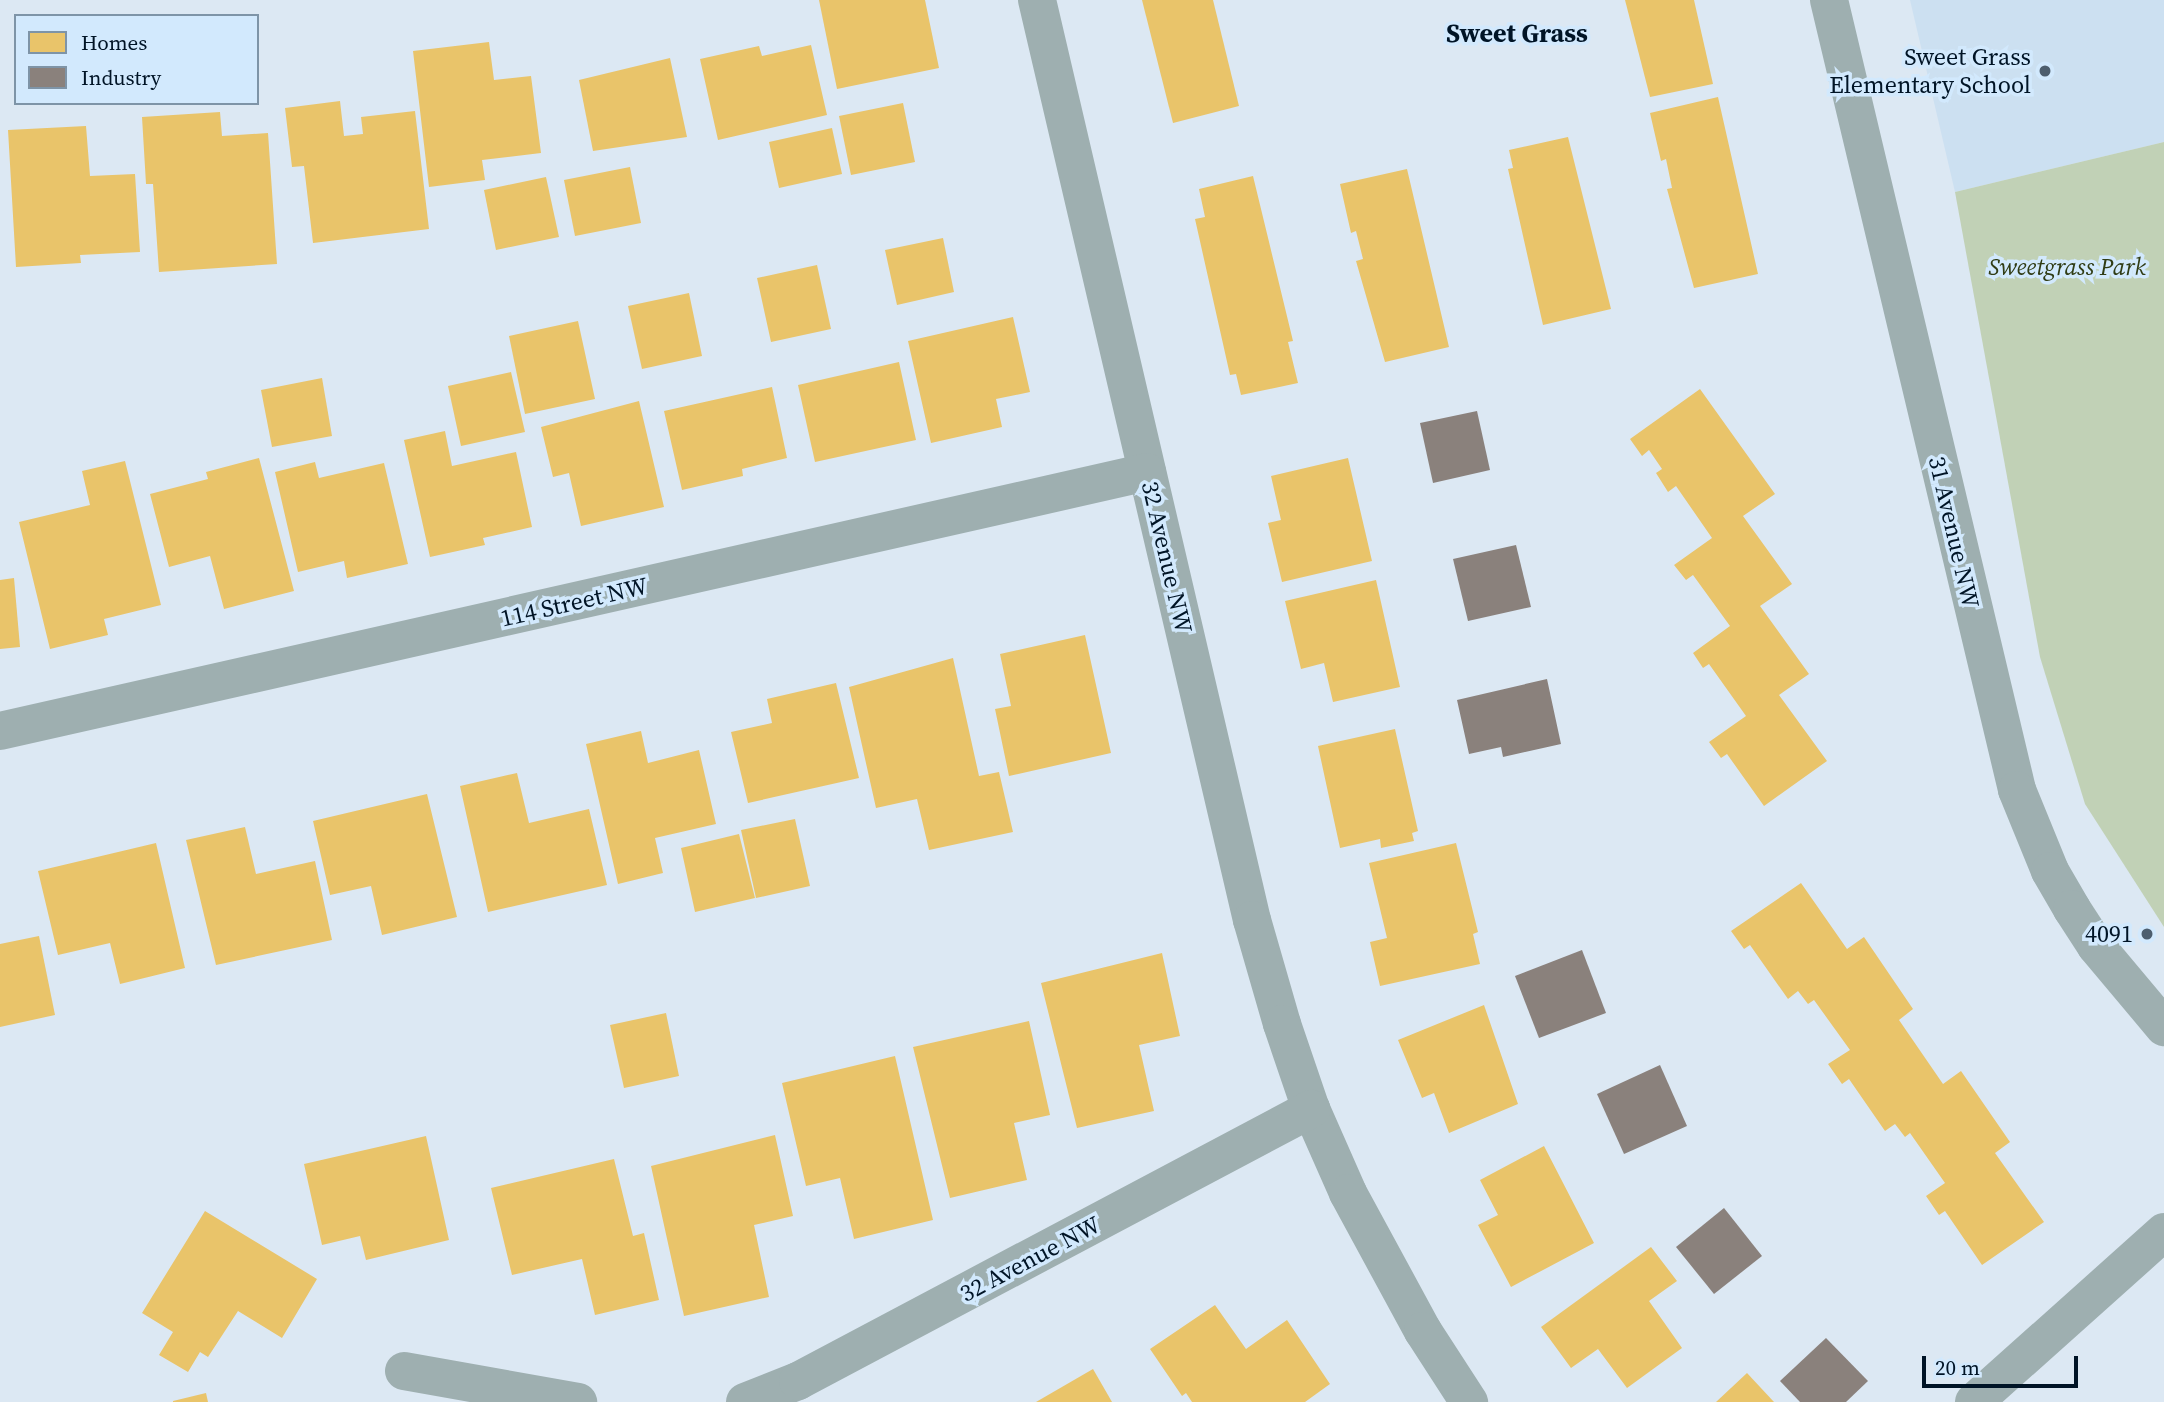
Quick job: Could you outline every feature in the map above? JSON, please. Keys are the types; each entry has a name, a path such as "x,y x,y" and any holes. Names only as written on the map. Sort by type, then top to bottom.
{"street":[{"name":"32 Avenue NW","path":"1037,0 1252,920 1311,1109 1384,1262 1469,1402"},
{"name":"31 Avenue NW","path":"1829,0 2017,790 2050,871 2072,909 2130,990 2164,1027"},
{"name":"114 Street NW","path":"0,731 1147,472"},
{"name":"32 Avenue NW","path":"745,1402 799,1381 1311,1109"},
{"path":"1974,1402 2164,1232"},
{"path":"404,1371 578,1402"}],"shaded area":[{"name":"Sweet Grass Elementary School","path":"1910,0 2164,0 2164,142 1955,192"}],"green space":[{"name":"Sweetgrass Park","path":"2164,142 2164,927 2085,804 2040,657 1955,192"}],"building: Homes":[{"path":"819,0 925,0 939,68 837,89"},
{"path":"1142,0 1213,0 1239,106 1173,123"},
{"path":"1625,0 1694,0 1713,84 1650,97"},
{"path":"489,42 494,80 531,76 541,153 482,160 485,180 429,187 413,51"},
{"path":"811,45 827,115 718,140 700,59 759,46 762,56"},
{"path":"670,58 687,137 593,151 579,80"},
{"path":"1718,97 1758,274 1694,288 1667,189 1672,188 1666,159 1661,161 1650,113"},
{"path":"340,101 344,136 363,134 361,117 415,111 429,229 313,243 304,166 292,167 285,108"},
{"path":"903,103 915,162 851,175 839,116"},
{"path":"220,112 222,136 268,133 277,264 159,272 153,184 146,184 142,117"},
{"path":"86,126 90,176 135,174 140,252 80,255 81,263 16,267 8,130"},
{"path":"832,128 842,174 779,188 769,142"},
{"path":"1568,137 1611,309 1543,325 1508,169 1513,168 1509,150"},
{"path":"630,167 641,223 575,236 564,180"},
{"path":"1407,169 1449,347 1385,362 1356,261 1363,259 1356,231 1351,233 1340,184"},
{"path":"1253,176 1293,341 1288,342 1298,383 1241,395 1236,374 1230,375 1195,219 1205,217 1199,189"},
{"path":"546,177 559,237 496,250 484,190"},
{"path":"943,238 954,292 897,305 885,250"},
{"path":"817,265 831,329 771,342 757,278"},
{"path":"689,293 702,356 642,369 628,306"},
{"path":"1013,317 1030,392 996,399 1002,427 931,443 908,341"},
{"path":"578,321 595,399 525,414 509,336"},
{"path":"899,362 916,440 815,462 798,385"},
{"path":"511,372 525,432 461,446 448,386"},
{"path":"322,378 332,436 272,447 261,390"},
{"path":"772,387 787,458 742,469 743,476 682,490 664,411"},
{"path":"1700,389 1775,494 1743,516 1792,584 1760,606 1809,674 1779,695 1827,761 1764,806 1727,754 1721,758 1709,742 1746,716 1709,664 1703,668 1693,653 1730,626 1693,575 1686,580 1674,565 1712,538 1676,486 1668,492 1656,473 1662,469 1649,450 1642,456 1630,439"},
{"path":"639,401 664,507 581,526 569,473 553,477 541,427"},
{"path":"445,431 452,466 516,452 532,527 483,538 485,545 430,557 404,440"},
{"path":"259,458 294,591 224,609 210,556 169,567 150,494 208,479 206,472"},
{"path":"1348,458 1372,561 1282,582 1268,523 1281,520 1271,476"},
{"path":"125,461 161,605 104,619 108,635 50,649 19,522 90,505 82,471"},
{"path":"315,462 319,478 384,463 408,564 347,578 344,561 298,572 275,472"},
{"path":"14,578 20,647 0,649 0,580"},
{"path":"1376,580 1400,687 1333,702 1324,663 1301,669 1285,601"},
{"path":"1085,635 1111,753 1009,776 995,709 1011,706 1000,654"},
{"path":"953,658 979,776 999,772 1013,832 929,850 917,799 876,808 849,687"},
{"path":"836,683 859,778 748,803 731,732 772,723 767,699"},
{"path":"1395,729 1418,831 1412,833 1414,841 1381,848 1380,839 1340,848 1318,746"},
{"path":"641,731 648,763 699,750 716,824 655,838 663,873 618,884 586,744"},
{"path":"517,773 529,823 589,809 607,885 488,912 460,786"},
{"path":"427,794 457,917 382,935 371,886 330,895 313,821"},
{"path":"795,819 810,886 756,898 741,830"},
{"path":"245,827 256,874 315,861 332,940 216,965 186,840"},
{"path":"739,834 755,898 695,912 681,848"},
{"path":"156,843 185,968 120,984 110,943 58,955 38,871"},
{"path":"1456,843 1478,932 1473,934 1480,964 1380,986 1370,942 1387,938 1369,863"},
{"path":"1801,883 1847,949 1864,937 1913,1009 1899,1020 1943,1084 1961,1071 2010,1142 1995,1153 2044,1222 1982,1265 1945,1211 1939,1215 1926,1196 1945,1183 1910,1133 1905,1137 1895,1124 1885,1131 1849,1079 1842,1084 1828,1064 1850,1050 1814,1000 1808,1004 1798,991 1788,999 1750,945 1744,949 1731,931"},
{"path":"39,936 55,1015 0,1027 0,944"},
{"path":"1162,953 1180,1036 1139,1045 1154,1111 1077,1128 1041,983"},
{"path":"1484,1005 1518,1104 1449,1133 1434,1093 1422,1098 1398,1040"},
{"path":"666,1013 679,1076 624,1088 610,1025"},
{"path":"1029,1021 1050,1115 1014,1123 1027,1180 950,1198 913,1047"},
{"path":"895,1056 933,1220 854,1239 840,1178 806,1186 782,1083"},
{"path":"775,1135 793,1216 754,1225 769,1297 684,1316 651,1166"},
{"path":"426,1136 449,1240 366,1260 360,1236 322,1245 304,1164"},
{"path":"1544,1146 1594,1243 1511,1287 1478,1225 1498,1215 1480,1180"},
{"path":"614,1159 633,1236 644,1233 659,1300 595,1315 582,1259 512,1275 491,1188"},
{"path":"205,1211 317,1279 282,1338 238,1311 208,1357 200,1352 188,1372 159,1355 173,1332 142,1313"},
{"path":"1651,1247 1677,1281 1649,1301 1682,1348 1627,1388 1598,1349 1571,1368 1541,1327"},
{"path":"1215,1305 1246,1349 1287,1320 1330,1384 1305,1402 1192,1402 1186,1393 1182,1396 1150,1349"},
{"path":"1093,1369 1112,1402 1036,1402"},
{"path":"1747,1373 1774,1402 1716,1402"},
{"path":"206,1393 208,1402 173,1402 173,1401"}],"building: Industry":[{"path":"1477,411 1490,470 1433,483 1420,423"},
{"path":"1516,545 1531,607 1468,621 1453,559"},
{"path":"1547,679 1561,744 1503,757 1501,747 1469,754 1457,700"},
{"path":"1582,950 1606,1013 1539,1038 1515,976"},
{"path":"1660,1065 1687,1126 1624,1154 1597,1094"},
{"path":"1724,1208 1762,1256 1714,1294 1676,1247"},
{"path":"1826,1338 1868,1381 1846,1402 1800,1402 1780,1381"}],"place":[{"name":"Sweet Grass Elementary School","path":"2045,71"},
{"name":"4091","path":"2147,934"}],"district":[{"name":"Sweet Grass","path":"1517,34"}]}
